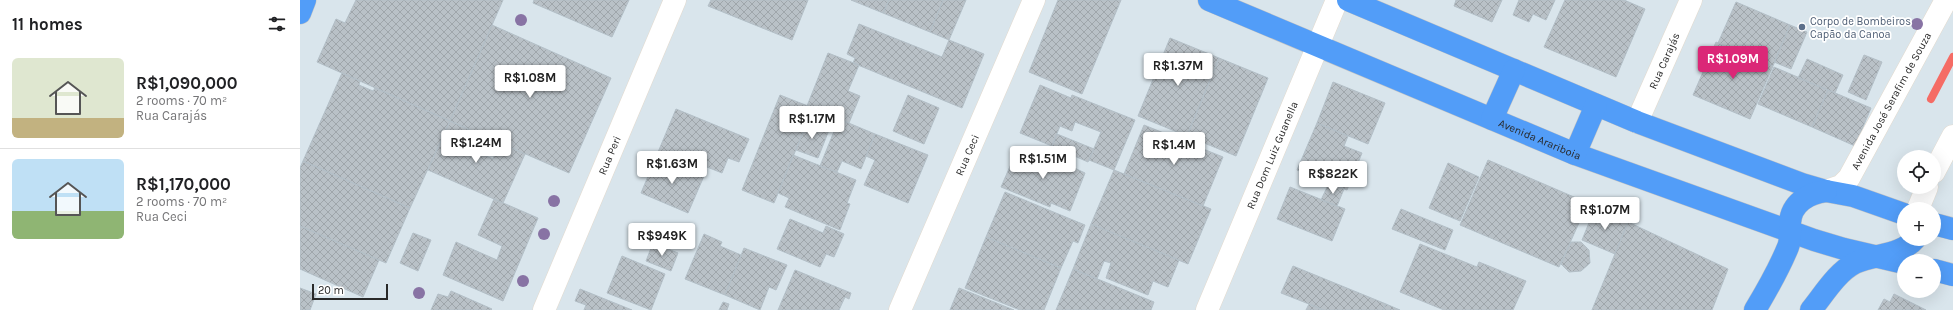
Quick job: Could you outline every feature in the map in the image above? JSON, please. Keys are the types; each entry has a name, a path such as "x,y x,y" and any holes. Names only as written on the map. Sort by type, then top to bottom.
{"main road":[{"path":"300,13 305,0"},
{"name":"Avenida Arariboia","path":"1209,0 1250,8 1319,46 1575,154 1844,250 1897,261"},
{"path":"1348,0 1637,122 1826,191 1853,196 1897,212"},
{"path":"1492,119 1514,70"},
{"path":"1575,154 1596,105"},
{"path":"1755,310 1789,246 1793,211 1799,203 1816,192 1826,191"},
{"path":"1941,226 1953,229"},
{"path":"1811,310 1846,269 1856,262 1905,246"},
{"path":"1941,272 1953,275"}],"street":[{"name":"Rua Peri","path":"544,310 675,0"},
{"name":"Rua Ceci","path":"900,310 1034,0"},
{"name":"Rua Dom Luiz Guanella","path":"1207,310 1337,0"},
{"name":"Rua Carajás","path":"1637,122 1691,0"},
{"name":"Avenida José Serafim de Souza","path":"1826,191 1841,186 1849,178 1946,0"},
{"path":"1941,159 1953,136"}],"building":[{"path":"356,0 503,0 450,121 317,62 336,19 345,23"},
{"path":"534,0 629,0 612,37 533,3"},
{"path":"711,0 808,0 792,40 708,6"},
{"path":"851,0 889,0 883,13"},
{"path":"889,0 943,0 930,32 883,13"},
{"path":"943,0 966,0 949,40 930,32"},
{"path":"1058,0 1121,0 1082,94 1029,72"},
{"path":"1456,0 1502,0 1492,22 1454,6"},
{"path":"1519,0 1555,0 1546,20 1533,14 1529,22 1513,15"},
{"path":"1565,0 1624,0 1645,9 1616,77 1544,47"},
{"path":"1736,2 1790,25 1773,66 1718,43"},
{"path":"859,24 942,57 949,40 984,54 962,108 853,63 855,58 847,54"},
{"path":"492,25 611,78 569,173 450,121"},
{"path":"1790,25 1807,32 1791,69 1774,62"},
{"path":"1170,38 1219,58 1187,136 1138,116"},
{"path":"1716,42 1773,66 1750,119 1693,95"},
{"path":"828,53 859,65 848,91 860,96 849,123 807,106"},
{"path":"1864,55 1882,62 1866,100 1848,92"},
{"path":"1219,58 1268,78 1236,156 1187,136"},
{"path":"1807,59 1843,75 1835,93 1798,78"},
{"path":"1774,67 1828,90 1812,127 1758,104"},
{"path":"342,73 360,81 359,85 373,91 375,88 450,121 410,208 303,161"},
{"path":"1333,82 1385,103 1368,144 1317,123"},
{"path":"1040,85 1071,98 1072,95 1135,120 1114,170 1089,160 1101,132 1075,122 1072,131 1060,126 1052,146 1020,133"},
{"path":"1828,90 1871,108 1855,146 1812,127"},
{"path":"780,95 813,108 774,203 742,190"},
{"path":"908,95 939,108 924,144 893,131"},
{"path":"676,109 749,139 739,162 728,158 722,173 697,163 693,171 656,157"},
{"path":"839,119 875,134 861,169 842,161 837,172 820,166"},
{"path":"450,121 472,131 464,147 493,159 500,143 525,154 503,203 428,170"},
{"path":"807,121 829,130 818,158 796,150"},
{"path":"1317,123 1348,136 1344,146 1362,153 1347,190 1297,170"},
{"path":"1144,125 1223,157 1203,206 1124,174"},
{"path":"875,134 928,155 908,203 864,185 875,160 866,156"},
{"path":"1057,134 1094,149 1088,162 1052,146"},
{"path":"1018,148 1043,158 1045,154 1085,173 1070,211 1051,203 1050,207 1001,187"},
{"path":"793,155 856,180 847,203 850,204 840,230 785,207 789,198 778,193"},
{"path":"656,157 704,176 688,213 641,193"},
{"path":"1488,160 1588,203 1559,267 1460,225"},
{"path":"303,161 410,208 386,263 300,226 300,168"},
{"path":"1448,163 1479,177 1460,221 1429,208"},
{"path":"1114,170 1211,209 1188,264 1091,224"},
{"path":"1329,183 1344,189 1337,206 1321,200"},
{"path":"1290,187 1345,209 1332,241 1277,219"},
{"path":"1005,192 1085,225 1078,243 1073,241 1061,268 986,237"},
{"path":"494,199 538,218 503,301 443,275 456,242 497,260 502,246 478,235"},
{"path":"1595,208 1628,222 1615,254 1582,240"},
{"path":"1401,209 1453,230 1445,250 1392,229"},
{"path":"790,219 823,233 826,226 844,234 834,257 826,254 820,267 777,249"},
{"path":"1628,222 1728,269 1712,310 1592,310"},
{"path":"1091,224 1179,260 1168,287 1153,281 1148,295 1106,278 1111,263 1104,261 1097,279 1073,269"},
{"path":"300,226 379,260 363,297 300,269"},
{"path":"413,233 431,240 418,271 400,263"},
{"path":"704,234 722,242 720,246 741,255 725,295 685,279"},
{"path":"986,237 1061,268 1044,310 1020,310 965,288"},
{"path":"1571,242 1581,242 1589,250 1590,263 1581,271 1569,272 1561,264"},
{"path":"653,243 678,253 671,271 646,261"},
{"path":"1420,244 1477,267 1479,262 1526,281 1513,310 1444,310 1400,292"},
{"path":"744,248 787,265 776,290 769,287 760,310 725,295"},
{"path":"622,256 665,274 651,310 607,293"},
{"path":"1293,266 1386,304 1383,310 1324,310 1281,293"},
{"path":"1073,269 1154,302 1151,310 1056,310"},
{"path":"795,270 851,293 849,299 845,297 839,310 778,310"},
{"path":"300,288 316,294 310,310 300,310"},
{"path":"959,288 1014,310 950,310"},
{"path":"580,289 632,310 584,310 586,305 575,301"},
{"path":"451,291 492,309 431,310 438,294 448,297"},
{"path":"1894,294 1897,296 1897,298 1902,298 1926,310 1878,310 1884,299 1890,302"},
{"path":"723,302 729,304 727,310 719,310"},
{"path":"1309,304 1324,310 1306,310"},
{"path":"1386,304 1400,310 1383,310"}],"waterway":[{"path":"1931,99 1953,57"}],"place":[{"name":"Corpo de Bombeiros Capão da Canoa","path":"1802,27"}]}
